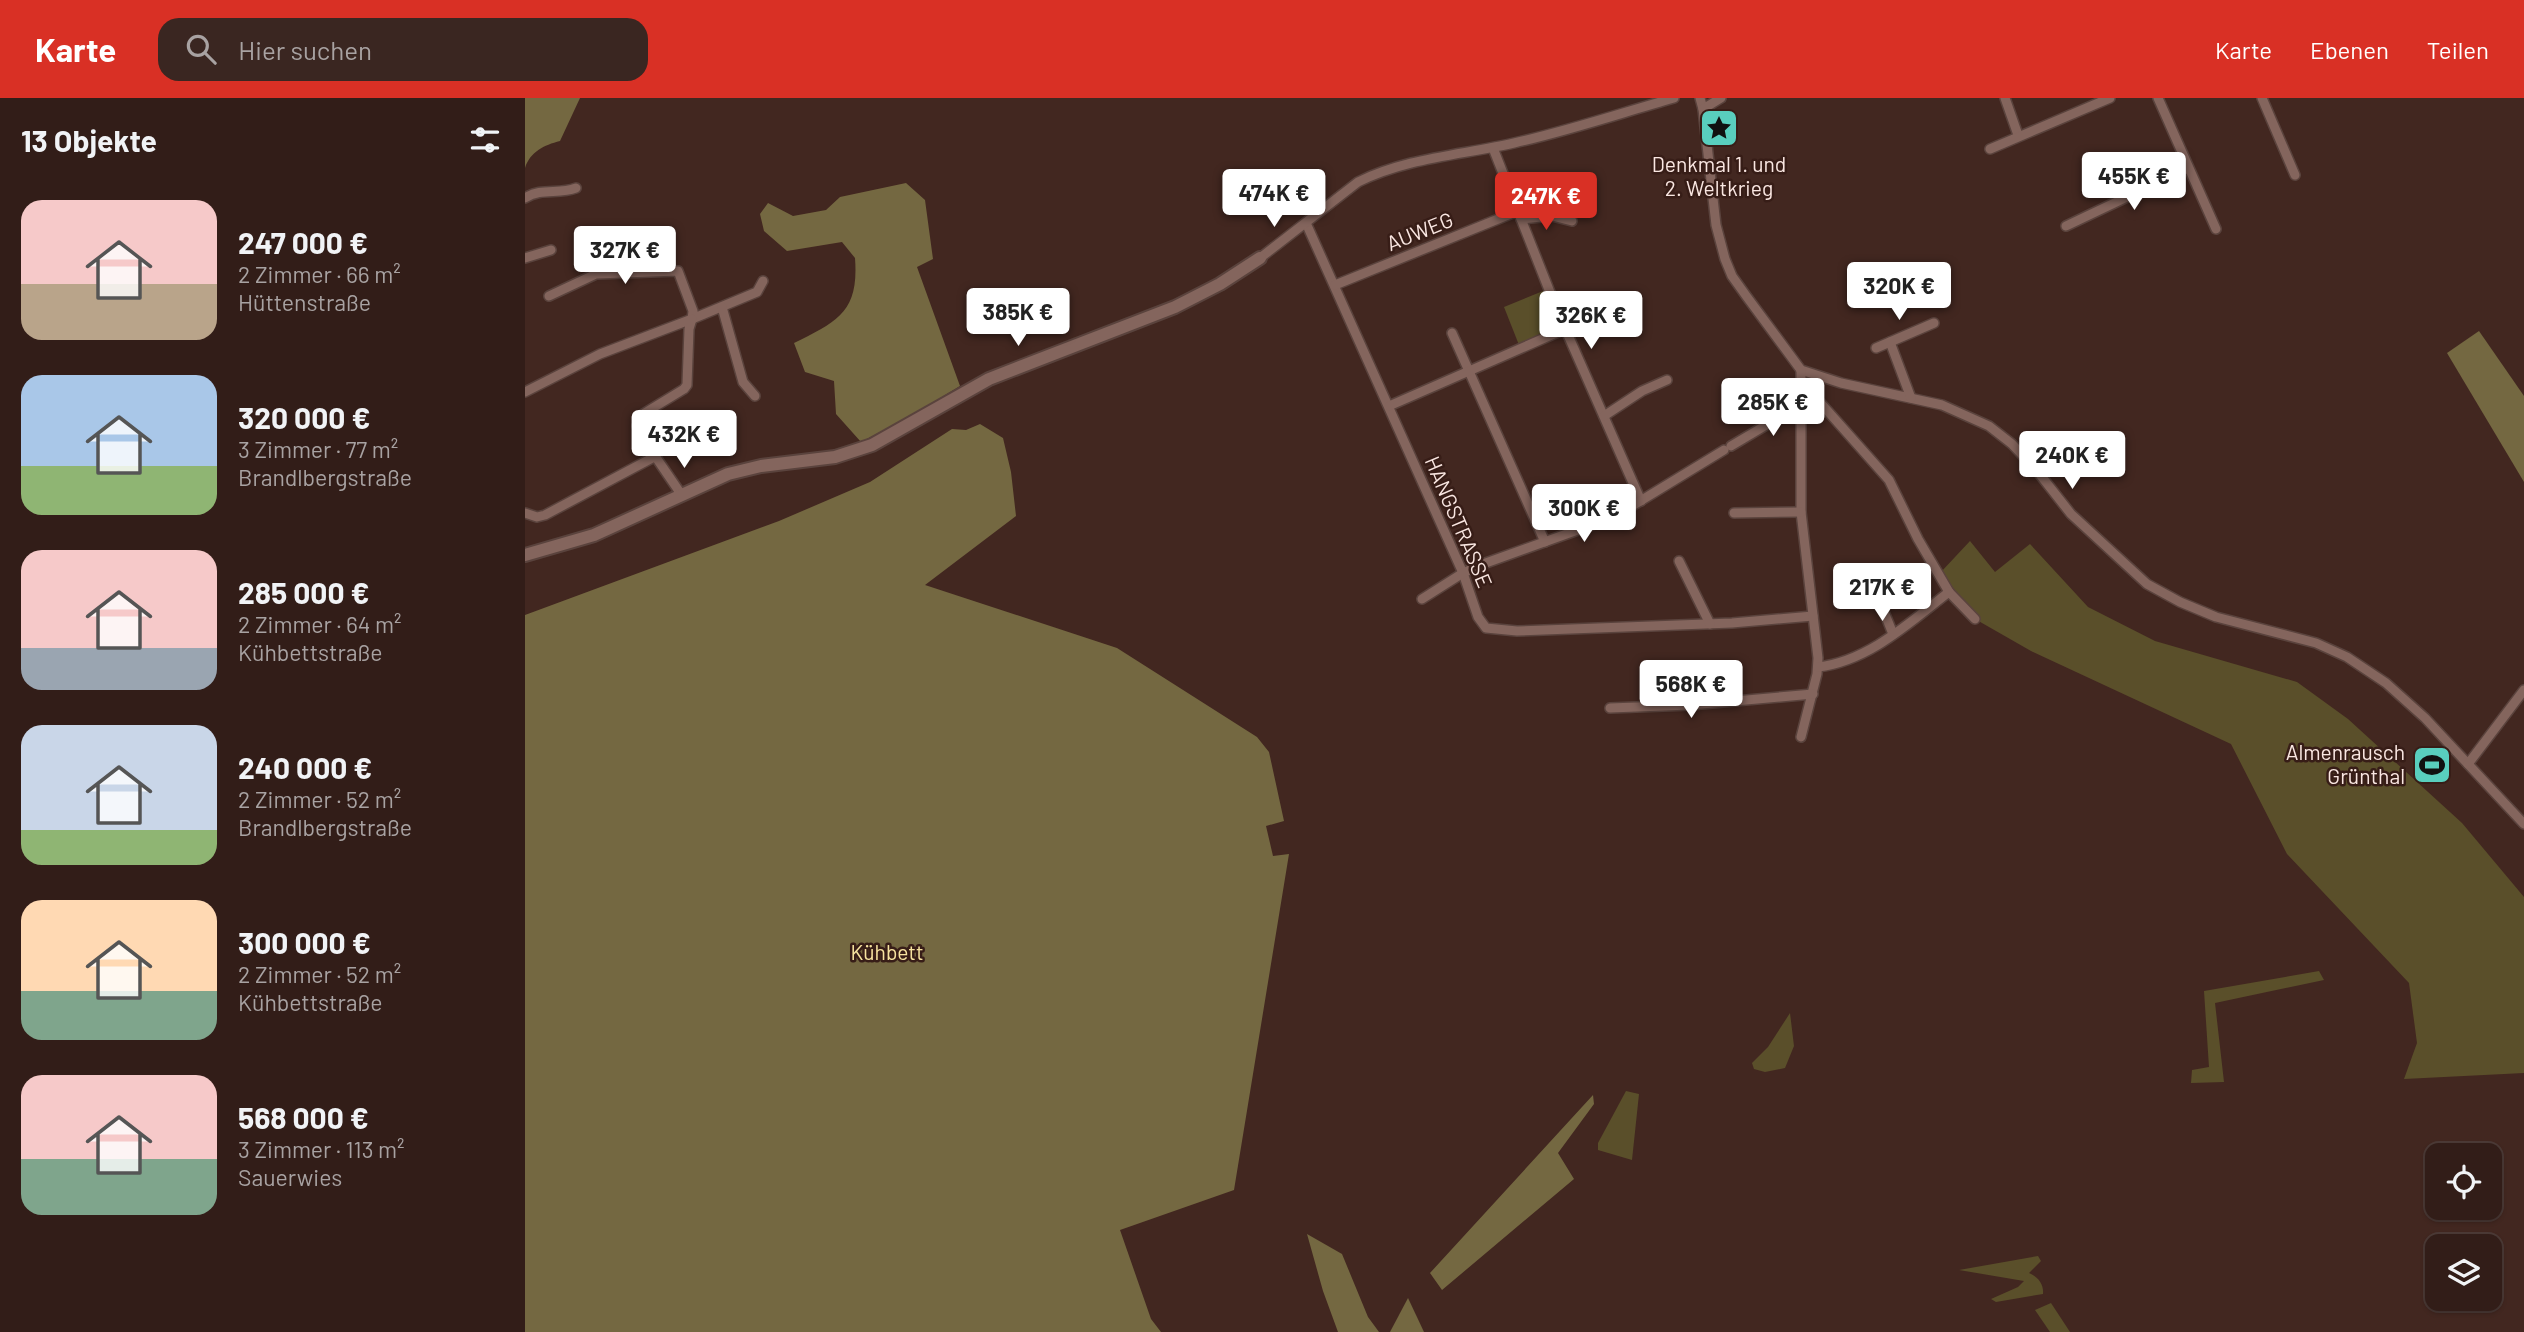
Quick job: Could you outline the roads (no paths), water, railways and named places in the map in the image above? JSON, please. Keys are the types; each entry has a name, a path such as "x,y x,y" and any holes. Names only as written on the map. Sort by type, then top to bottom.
{"street":[{"path":"525,555 594,535 714,479 744,470 835,457 872,445 997,375 1165,311 1220,284 1260,258 1358,183 1375,174 1408,163 1562,132 1674,98"},
{"path":"1700,98 1716,225 1725,259 1732,276 1801,370 1841,383 1942,405 1989,426 2012,444 2071,514 2147,584 2216,617 2316,643 2347,657 2386,683 2425,718 2524,824"},
{"path":"1703,109 1721,98"},
{"path":"2005,98 2018,135"},
{"path":"1990,149 2111,98"},
{"path":"2158,98 2217,229"},
{"path":"2262,98 2295,175"},
{"path":"1493,148 1565,328 1641,501"},
{"path":"2066,226 2188,168"},
{"path":"525,198 541,191 566,192 576,188"},
{"name":"AUWEG","path":"1335,285 1519,215 1552,216 1572,220"},
{"name":"HANGSTRASSE","path":"1306,223 1463,573 1478,617 1486,628 1517,631 1710,624 1813,616"},
{"path":"525,258 551,250"},
{"path":"549,296 596,274 678,271 692,311 687,385 643,414 638,422 640,433 681,494"},
{"path":"525,392 600,354 757,292 762,281"},
{"path":"1389,406 1620,305"},
{"path":"722,307 743,383 755,396"},
{"path":"1876,348 1934,323"},
{"path":"1452,333 1545,542"},
{"path":"1890,342 1911,398"},
{"path":"1801,370 1801,512 1818,667 1801,737"},
{"path":"1604,416 1642,391 1667,380"},
{"path":"1801,380 1889,480 1918,539 1949,592 1975,619"},
{"path":"1422,599 1463,573 1614,517 1800,405"},
{"path":"525,513 537,517 545,515 656,456"},
{"path":"1734,513 1801,512"},
{"path":"1679,561 1710,624"},
{"path":"1876,592 1893,634"},
{"path":"1818,667 1853,658 1917,618 1949,592"},
{"path":"2468,764 2524,690"},
{"path":"1611,708 1690,705 1813,694"}],"place":[{"name":"Denkmal 1. und 2. Weltkrieg","path":"1719,128"},
{"name":"Almenrausch Grünthal","path":"2432,765"}],"park label":[{"name":"Kühbett","path":"887,953"}]}
